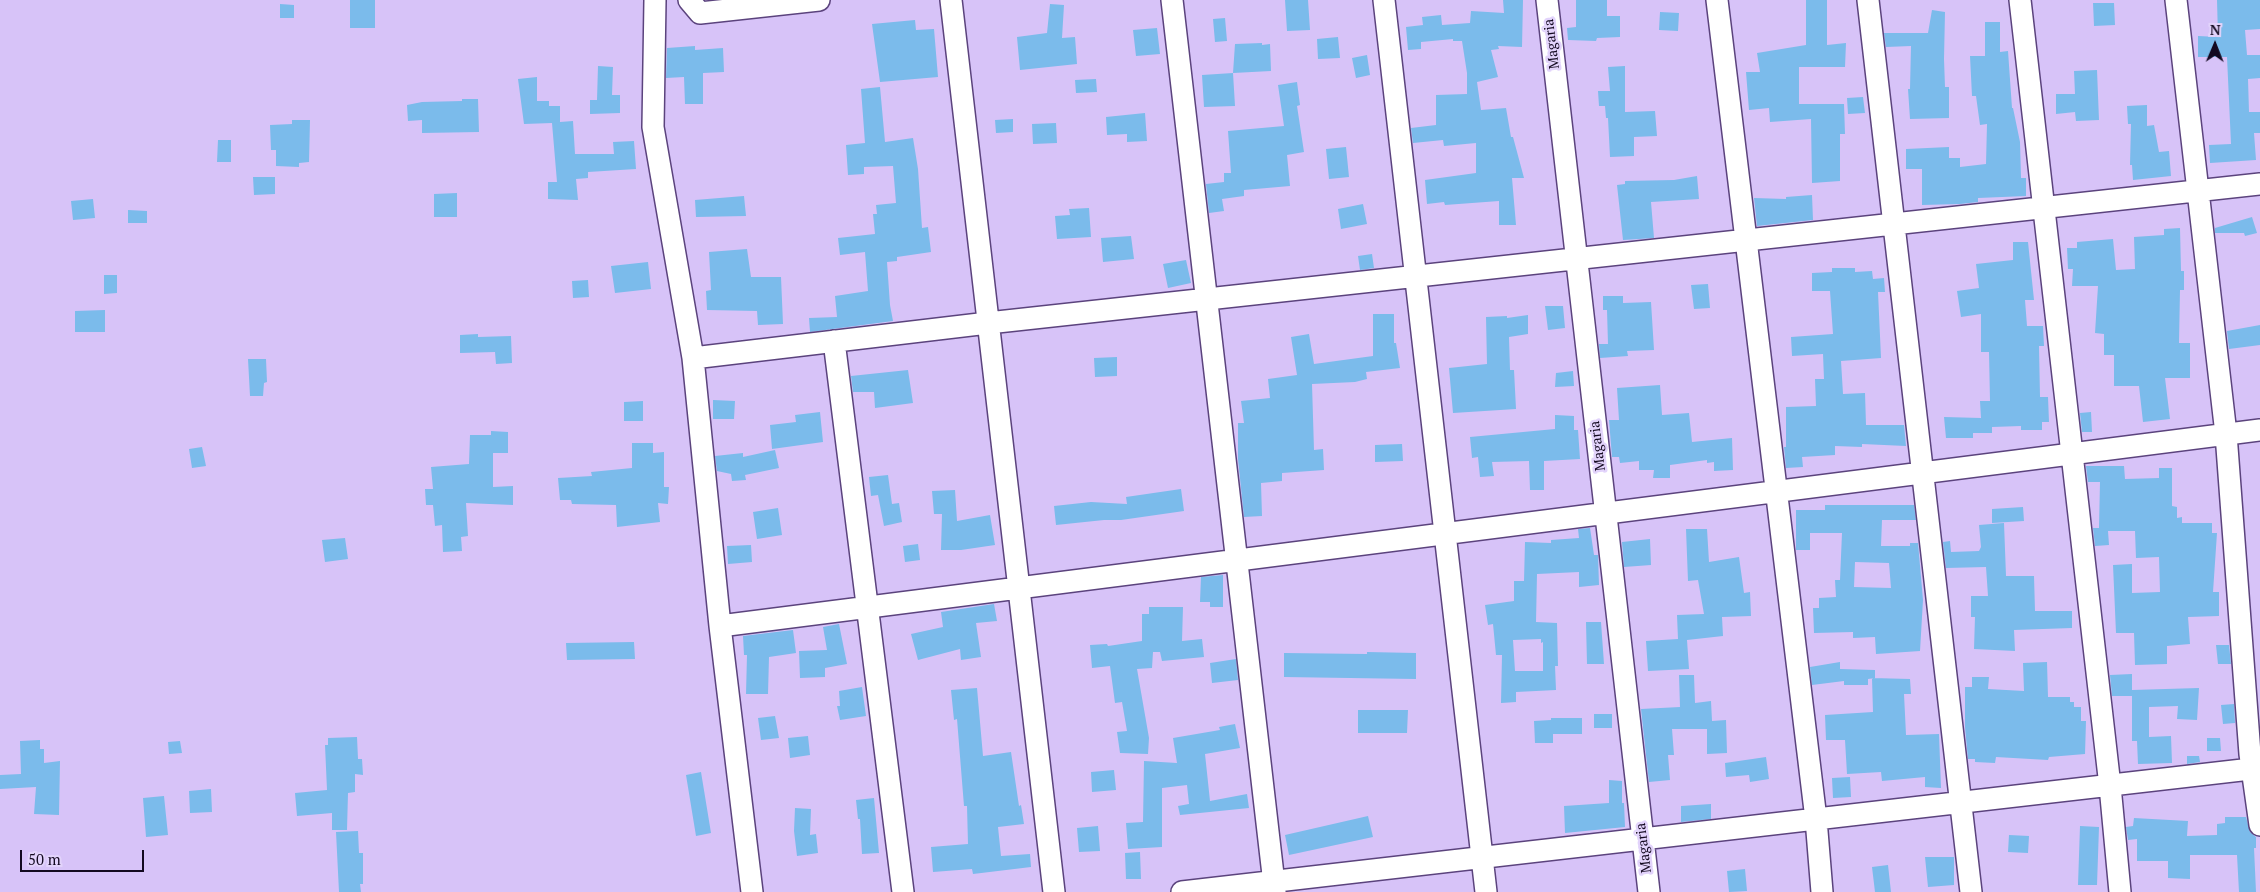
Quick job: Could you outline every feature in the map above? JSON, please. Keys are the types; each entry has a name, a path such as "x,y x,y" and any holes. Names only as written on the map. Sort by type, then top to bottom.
{"street":[{"path":"655,0 653,127 693,358 720,626 752,892"},
{"path":"689,0 700,12 819,0"},
{"path":"951,0 1054,892"},
{"path":"1172,0 1274,887"},
{"path":"1384,0 1486,892"},
{"name":"Magaria","path":"1547,0 1649,892"},
{"path":"1717,0 1816,819 1822,892"},
{"path":"1868,0 1971,892"},
{"path":"2020,0 2110,786 2120,892"},
{"path":"2176,0 2226,434 2260,825"},
{"path":"693,358 988,323 2260,184"},
{"path":"834,341 903,892"},
{"path":"720,626 2260,430"},
{"path":"1182,892 1274,887 1482,858 2256,768"}],"building":[{"path":"350,0 375,0 375,28 350,28"},
{"path":"1285,0 1308,0 1310,30 1287,31"},
{"path":"1503,0 1523,0 1522,47 1498,46 1499,49 1491,50 1498,77 1477,82 1481,110 1506,108 1511,137 1513,137 1524,178 1512,178 1516,225 1499,225 1499,201 1445,205 1444,202 1427,204 1425,180 1476,173 1476,143 1444,146 1443,140 1413,143 1411,128 1436,125 1436,95 1467,94 1467,73 1462,41 1453,41 1453,39 1421,42 1421,49 1408,50 1406,27 1423,25 1422,17 1441,15 1442,25 1470,23 1471,11 1504,13"},
{"path":"1576,0 1607,0 1607,16 1620,16 1620,37 1597,38 1596,41 1568,40 1567,28 1576,27"},
{"path":"1806,0 1827,0 1827,45 1846,43 1845,67 1799,67 1799,104 1844,104 1845,134 1840,134 1840,181 1812,183 1811,119 1770,122 1769,108 1749,110 1746,72 1760,72 1757,53 1806,45"},
{"path":"2217,0 2260,0 2260,29 2245,30 2247,55 2260,55 2260,78 2248,79 2249,112 2260,112 2260,133 2254,133 2256,160 2210,163 2209,145 2231,144 2227,57 2198,57 2198,36 2218,37"},
{"path":"2093,3 2114,3 2115,25 2094,26"},
{"path":"280,4 294,5 294,18 280,18"},
{"path":"1050,4 1064,5 1062,38 1075,37 1077,64 1020,70 1017,37 1047,33"},
{"path":"1932,10 1945,12 1945,87 1949,87 1949,118 1910,119 1908,89 1910,89 1911,46 1886,47 1884,33 1928,33"},
{"path":"1660,12 1679,13 1678,31 1659,30"},
{"path":"1225,18 1227,41 1215,42 1213,19"},
{"path":"915,20 916,30 934,29 938,77 880,82 872,24"},
{"path":"1985,22 2000,22 2000,52 2008,51 2012,108 2020,142 2021,178 2026,178 2026,196 1978,198 1978,202 1960,204 1922,205 1922,169 1906,169 1906,149 1949,147 1949,158 1960,158 1960,167 1986,164 1987,124 1980,125 1976,96 1972,96 1970,56 1985,56"},
{"path":"1157,28 1160,54 1136,56 1133,30"},
{"path":"1338,37 1340,58 1318,59 1317,39"},
{"path":"1262,43 1262,45 1270,44 1271,71 1233,73 1235,44"},
{"path":"695,46 695,50 723,48 724,72 703,73 703,104 685,104 684,77 666,78 667,48"},
{"path":"1367,55 1370,75 1356,78 1352,58"},
{"path":"598,66 613,67 612,95 620,95 620,113 590,114 590,100 597,100"},
{"path":"1625,66 1625,112 1655,111 1657,136 1634,137 1634,156 1610,157 1608,118 1606,118 1605,106 1599,106 1598,91 1610,91 1608,67"},
{"path":"2097,70 2099,120 2076,121 2075,112 2056,114 2056,94 2075,94 2074,71"},
{"path":"1233,73 1235,106 1204,107 1202,75"},
{"path":"537,77 537,101 549,101 549,106 560,106 560,122 573,121 575,154 614,154 613,142 634,141 636,169 588,172 588,178 576,179 578,200 548,199 548,182 557,182 552,123 524,124 518,79"},
{"path":"1096,79 1097,92 1076,93 1075,80"},
{"path":"1297,82 1300,105 1297,106 1304,152 1287,155 1290,186 1244,190 1244,196 1222,199 1224,211 1209,213 1206,184 1224,182 1224,173 1231,173 1228,131 1284,126 1278,85"},
{"path":"880,87 885,142 913,138 918,169 922,228 928,227 931,252 897,257 897,261 887,262 893,321 810,332 809,318 837,317 835,296 868,291 865,252 840,255 838,238 875,234 873,214 877,214 876,205 896,203 893,166 864,167 864,174 848,175 846,145 865,143 861,89"},
{"path":"1863,97 1865,113 1848,114 1847,98"},
{"path":"462,99 478,99 479,132 422,133 422,120 408,121 407,105 422,102 462,101"},
{"path":"2147,105 2147,126 2154,125 2159,152 2169,151 2171,176 2133,180 2132,165 2130,165 2131,124 2128,124 2127,106"},
{"path":"1145,113 1147,141 1127,142 1127,134 1107,135 1106,117"},
{"path":"1013,119 1013,132 996,133 995,120"},
{"path":"292,120 310,120 309,162 299,163 299,167 276,166 276,150 271,150 270,125 292,124"},
{"path":"1056,123 1057,143 1033,144 1032,124"},
{"path":"218,140 231,140 231,162 217,162"},
{"path":"1346,147 1349,177 1329,179 1326,149"},
{"path":"1697,176 1699,199 1651,202 1654,238 1623,240 1617,185 1625,184 1625,181 1674,180"},
{"path":"253,177 275,177 275,194 254,195"},
{"path":"457,193 457,217 434,217 434,194"},
{"path":"1812,195 1813,220 1757,226 1754,198 1786,199 1786,197"},
{"path":"744,196 746,216 696,217 695,200"},
{"path":"93,199 95,218 73,220 71,201"},
{"path":"1363,204 1367,224 1341,229 1338,209"},
{"path":"1089,208 1091,237 1057,239 1055,216 1070,215 1069,209"},
{"path":"128,210 147,211 147,223 128,223"},
{"path":"2252,217 2257,233 2245,236 2244,233 2215,233 2215,228"},
{"path":"2180,228 2181,271 2184,271 2184,290 2180,290 2179,343 2190,343 2190,378 2165,378 2170,419 2143,422 2139,386 2114,386 2114,355 2104,355 2104,334 2095,333 2098,286 2072,286 2073,269 2068,269 2067,248 2077,248 2077,242 2113,239 2116,270 2135,269 2134,237 2164,235 2164,229"},
{"path":"1131,236 1134,259 1103,262 1101,238"},
{"path":"2013,242 2028,242 2034,300 2025,300 2027,326 2043,326 2044,346 2039,346 2040,397 2048,397 2049,422 2042,422 2042,430 2021,430 2021,426 1992,427 1992,433 1973,433 1973,438 1946,438 1944,417 1981,418 1980,401 1990,401 1989,352 1981,352 1981,314 1961,317 1957,291 1979,288 1976,264 2013,260"},
{"path":"747,249 751,277 781,277 783,324 758,325 757,311 707,310 706,291 711,290 709,252"},
{"path":"1372,254 1374,268 1360,270 1358,256"},
{"path":"1186,260 1191,283 1168,288 1163,264"},
{"path":"648,262 651,289 615,293 611,266"},
{"path":"1832,268 1855,268 1855,272 1872,271 1873,279 1884,278 1885,292 1878,292 1881,358 1841,361 1843,394 1865,393 1866,425 1904,425 1906,446 1862,444 1862,447 1835,446 1835,455 1802,457 1803,467 1786,468 1784,447 1786,447 1786,407 1816,406 1815,379 1824,379 1823,354 1792,356 1791,337 1833,334 1830,291 1812,291 1812,273 1832,272"},
{"path":"104,275 117,275 117,293 104,294"},
{"path":"588,280 589,297 573,298 572,281"},
{"path":"1708,284 1710,308 1694,309 1691,285"},
{"path":"1603,296 1623,296 1623,303 1651,302 1654,350 1627,351 1628,356 1600,358 1599,344 1608,344 1607,310 1603,310"},
{"path":"1545,306 1563,306 1565,328 1548,330"},
{"path":"105,310 105,332 75,332 75,311"},
{"path":"1373,314 1394,314 1394,343 1396,343 1400,368 1366,372 1367,379 1355,382 1312,384 1314,450 1323,449 1324,470 1282,473 1282,481 1261,483 1262,516 1244,517 1238,459 1238,423 1244,423 1241,401 1270,398 1268,379 1297,375 1291,337 1309,334 1314,364 1373,356"},
{"path":"1528,315 1528,334 1509,337 1510,370 1514,370 1516,409 1453,413 1449,368 1487,364 1486,317 1507,316 1507,318"},
{"path":"2260,325 2260,345 2229,349 2227,331"},
{"path":"478,334 478,337 511,336 512,363 496,364 495,352 460,353 460,335"},
{"path":"1117,357 1117,376 1095,377 1094,358"},
{"path":"248,359 266,359 267,382 264,383 263,396 250,396"},
{"path":"908,370 913,403 875,408 874,392 853,392 851,376"},
{"path":"1573,371 1574,386 1555,387 1556,373"},
{"path":"1660,385 1662,415 1689,413 1692,442 1732,438 1733,470 1714,471 1714,462 1707,463 1707,460 1670,465 1670,478 1653,478 1654,470 1639,470 1639,461 1620,463 1619,457 1612,457 1609,420 1619,420 1617,388"},
{"path":"713,400 735,401 734,419 713,419"},
{"path":"643,401 643,421 624,421 624,402"},
{"path":"820,412 823,442 772,449 770,425 796,422 795,415"},
{"path":"2091,412 2092,432 2082,432 2080,413"},
{"path":"1555,415 1574,416 1574,430 1578,430 1580,459 1544,461 1544,490 1530,490 1529,461 1492,462 1494,476 1480,477 1478,457 1472,458 1470,437 1555,429"},
{"path":"491,431 508,432 508,453 493,453 493,487 513,486 513,505 466,503 468,536 461,537 462,551 443,552 442,525 435,526 433,505 426,505 425,489 433,489 431,467 469,464 470,435 491,435"},
{"path":"632,443 653,443 653,453 664,452 664,487 669,487 668,504 658,503 660,522 617,527 616,505 572,504 571,500 560,500 558,478 592,476 591,472 632,468"},
{"path":"1402,444 1403,461 1375,462 1375,445"},
{"path":"202,447 206,466 192,468 189,449"},
{"path":"775,450 779,468 745,475 746,480 732,481 731,474 717,471 715,456 743,453 743,457"},
{"path":"2086,466 2124,466 2125,479 2159,478 2159,468 2172,468 2172,506 2177,507 2177,518 2182,517 2182,523 2212,523 2212,533 2217,533 2213,592 2219,592 2219,616 2188,617 2190,644 2167,646 2167,664 2135,665 2134,633 2116,633 2113,565 2132,564 2132,593 2160,592 2159,557 2136,558 2135,531 2108,531 2109,545 2095,546 2093,528 2099,528 2100,482 2088,482"},
{"path":"888,475 892,504 899,503 902,522 884,526 878,495 871,496 869,477"},
{"path":"1181,489 1184,511 1121,520 1056,525 1054,506 1091,502 1127,504 1126,497"},
{"path":"955,490 957,521 990,515 995,545 961,550 941,550 942,514 934,514 932,491"},
{"path":"1825,505 1914,505 1916,520 1882,520 1881,546 1910,546 1910,543 1918,543 1923,600 1920,651 1876,654 1875,637 1853,638 1853,632 1814,633 1813,608 1819,608 1819,598 1836,597 1835,580 1840,580 1842,533 1810,533 1810,550 1796,550 1796,510 1825,510","holes":["1855,562 1889,563 1891,588 1854,587"]},
{"path":"2023,507 2024,521 1992,523 1992,509"},
{"path":"778,508 782,535 757,539 753,512"},
{"path":"2004,523 2006,576 2034,576 2035,611 2072,611 2072,628 2014,630 2015,651 1974,649 1975,617 1971,617 1971,596 1988,596 1986,567 1946,568 1943,542 1950,541 1951,552 1979,551 1981,547 1979,525"},
{"path":"1590,528 1594,555 1598,555 1599,585 1579,587 1579,572 1537,574 1536,622 1557,623 1558,666 1555,666 1556,690 1516,692 1516,702 1501,703 1502,655 1496,655 1493,624 1488,625 1485,605 1514,601 1514,581 1524,581 1525,542 1551,543 1551,540 1579,538 1578,529","holes":["1541,639 1541,643 1543,642 1543,671 1515,671 1513,640"]},
{"path":"1686,529 1707,529 1709,562 1739,557 1744,593 1750,592 1751,616 1722,617 1723,636 1687,640 1689,669 1648,671 1646,641 1678,639 1677,615 1704,614 1698,580 1688,581"},
{"path":"345,538 348,559 325,562 322,540"},
{"path":"1650,539 1651,565 1624,567 1622,542"},
{"path":"918,544 920,560 905,562 903,546"},
{"path":"751,545 752,562 728,564 727,546"},
{"path":"1223,575 1223,607 1210,607 1210,602 1200,602 1201,577"},
{"path":"994,604 997,621 976,623 981,657 961,660 960,649 918,660 911,634 943,627 941,612"},
{"path":"1149,607 1183,607 1182,641 1202,639 1204,657 1162,661 1160,652 1153,652 1152,668 1137,669 1149,738 1148,754 1120,753 1117,732 1127,731 1122,702 1115,703 1110,666 1092,668 1090,645 1107,644 1108,646 1142,641 1142,614 1149,614"},
{"path":"1586,622 1601,622 1604,664 1587,664"},
{"path":"839,624 847,664 825,668 825,677 800,678 799,651 827,650 823,627"},
{"path":"793,630 796,653 769,657 768,694 746,694 747,655 744,655 743,636"},
{"path":"634,642 635,659 567,660 566,643"},
{"path":"2216,645 2229,645 2231,664 2218,664"},
{"path":"1367,652 1416,653 1416,679 1284,677 1284,653 1367,654"},
{"path":"1236,659 1238,680 1212,683 1210,663"},
{"path":"1840,662 1840,669 1875,670 1875,678 1868,679 1868,685 1844,685 1844,681 1812,685 1810,667"},
{"path":"2047,662 2048,697 2070,697 2070,702 2074,702 2074,707 2081,707 2081,721 2086,721 2085,754 2049,757 2048,760 1996,757 1995,763 1975,762 1975,759 1968,759 1965,727 1965,687 1972,687 1972,677 1989,677 1988,689 2024,691 2023,663"},
{"path":"2132,674 2132,690 2199,688 2197,720 2177,719 2178,706 2149,707 2149,737 2171,736 2172,763 2138,764 2137,741 2132,741 2132,696 2112,696 2110,675"},
{"path":"1679,675 1694,675 1695,703 1711,701 1712,721 1726,720 1727,753 1707,754 1707,729 1672,729 1674,755 1668,755 1670,780 1649,782 1641,709 1680,707"},
{"path":"1872,678 1910,679 1911,694 1904,694 1906,735 1939,734 1941,788 1925,787 1925,777 1882,781 1881,772 1847,774 1845,740 1826,740 1825,715 1873,712"},
{"path":"862,687 866,716 840,720 837,706 840,706 839,691"},
{"path":"977,688 983,756 1011,752 1019,806 1021,805 1024,824 998,827 1001,856 1030,854 1031,867 973,874 972,869 933,872 931,847 968,844 967,806 964,806 957,719 954,720 951,690"},
{"path":"2234,704 2235,723 2223,724 2221,705"},
{"path":"1358,710 1408,710 1407,733 1358,733"},
{"path":"1594,714 1612,714 1612,728 1594,728"},
{"path":"775,716 779,738 761,740 758,718"},
{"path":"1551,718 1582,718 1582,734 1553,734 1553,743 1535,743 1534,721 1551,720"},
{"path":"1235,724 1240,748 1205,754 1210,801 1247,794 1249,808 1180,815 1178,806 1189,804 1187,785 1162,788 1162,847 1128,849 1126,823 1143,822 1144,761 1177,763 1173,738 1220,730 1219,727"},
{"path":"808,736 810,755 790,758 788,738"},
{"path":"357,737 358,759 362,759 363,775 355,774 355,792 348,793 347,830 332,830 332,813 297,816 295,793 327,790 325,745 328,745 328,738"},
{"path":"2207,738 2220,738 2221,751 2207,751"},
{"path":"40,740 40,749 44,749 44,763 60,761 59,815 34,814 36,787 0,789 0,775 21,774 20,741"},
{"path":"180,741 182,753 169,754 168,742"},
{"path":"2187,756 2199,756 2200,762 2187,764"},
{"path":"1766,757 1769,779 1750,782 1749,775 1726,777 1725,763"},
{"path":"1114,770 1116,790 1092,792 1091,772"},
{"path":"701,772 711,833 696,836 686,775"},
{"path":"1850,777 1851,797 1833,798 1832,778"},
{"path":"1609,780 1622,781 1625,827 1565,833 1564,806 1609,803"},
{"path":"211,789 212,812 190,813 189,791"},
{"path":"164,796 168,835 146,837 143,798"},
{"path":"874,798 879,853 862,854 860,819 858,819 856,800"},
{"path":"1711,804 1711,819 1681,822 1681,806"},
{"path":"795,808 811,809 810,835 816,834 818,853 797,856 794,831"},
{"path":"1368,816 1373,837 1289,855 1285,835"},
{"path":"2225,817 2246,817 2250,832 2256,837 2256,848 2254,848 2256,892 2239,892 2237,855 2190,855 2190,879 2168,878 2168,861 2137,861 2137,839 2128,840 2126,827 2133,826 2134,818 2188,821 2187,836 2217,835 2217,824 2225,823"},
{"path":"1098,826 1100,851 1079,852 1077,828"},
{"path":"2080,826 2099,827 2097,885 2078,885"},
{"path":"358,831 359,853 363,853 363,884 360,884 361,892 339,892 336,832"},
{"path":"2009,835 2029,836 2028,853 2008,852"},
{"path":"1140,852 1141,879 1126,879 1125,853"},
{"path":"1925,857 1954,857 1954,885 1928,887"},
{"path":"1888,865 1891,892 1875,892 1872,867"},
{"path":"1745,869 1747,891 1729,892 1727,871"}]}
